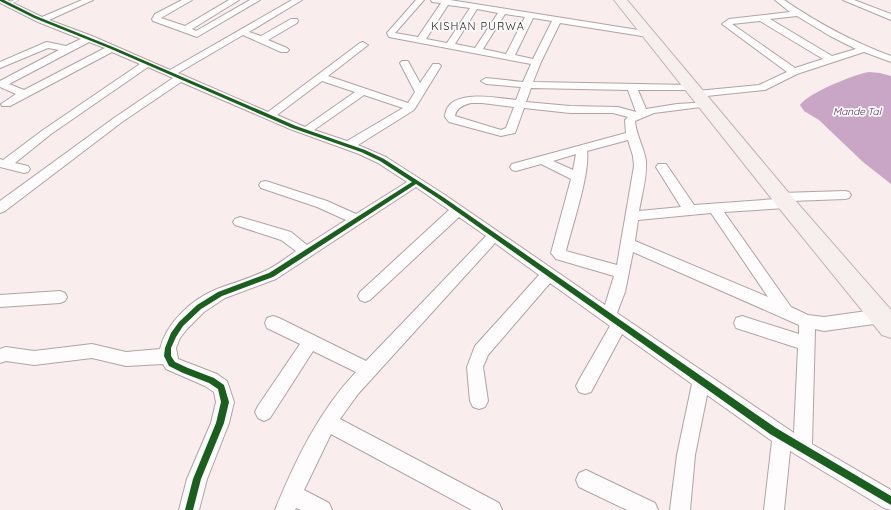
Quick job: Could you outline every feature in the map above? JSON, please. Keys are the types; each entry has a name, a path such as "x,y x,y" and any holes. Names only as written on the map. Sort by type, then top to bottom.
{"main road":[{"path":"620,0 783,200 886,321"}],"street":[{"path":"41,20 88,0"},
{"path":"188,0 158,16 156,19 194,34 199,34 256,0"},
{"path":"185,30 235,0"},
{"path":"0,208 176,75 243,32 298,0"},
{"path":"420,0 391,33 392,35 536,62"},
{"path":"491,9 498,0"},
{"path":"779,0 799,13 864,49 891,59"},
{"path":"847,0 891,17"},
{"path":"420,41 440,1 465,2 475,6 491,9 648,34"},
{"path":"7,4 41,20 89,38 269,116 377,157 458,210 782,437 891,501"},
{"path":"449,46 475,6"},
{"path":"477,51 503,11"},
{"path":"794,72 726,24 728,22 799,13"},
{"path":"509,57 530,15"},
{"path":"762,18 831,60"},
{"path":"557,20 536,62 520,104 511,131 501,133 453,120 450,117 453,108 462,101 467,100 520,104 565,110 617,110 638,115"},
{"path":"261,40 294,21"},
{"path":"243,32 284,50"},
{"path":"24,94 1,84 89,38"},
{"path":"0,65 47,44 67,49"},
{"path":"269,116 363,46"},
{"path":"6,104 112,48"},
{"path":"584,386 614,319 614,305 622,272 632,216 640,161 632,135 630,120 638,115 698,95 761,88 794,72 864,49"},
{"path":"2,164 148,63"},
{"path":"405,63 420,93"},
{"path":"348,146 400,116 411,107 436,66"},
{"path":"321,77 411,107"},
{"path":"486,81 527,85 632,87 698,95"},
{"path":"632,87 638,115"},
{"path":"306,131 364,91"},
{"path":"516,167 632,135"},
{"path":"581,149 582,158 578,177 558,253 561,256 622,272"},
{"path":"542,160 578,177"},
{"path":"2,164 24,169"},
{"path":"662,167 690,210"},
{"path":"189,510 197,479 220,423 225,402 221,387 211,380 172,364 168,356 168,348 173,335 181,324 199,307 229,290 271,275 416,182"},
{"path":"265,185 322,204 357,220"},
{"path":"632,216 845,194"},
{"path":"714,208 785,311"},
{"path":"365,296 458,210"},
{"path":"240,222 286,236 307,252"},
{"path":"322,510 288,503 311,452 327,422 348,393 368,370 494,236"},
{"path":"627,243 807,321 824,324 886,321"},
{"path":"479,401 475,367 481,350 549,274"},
{"path":"0,301 60,297"},
{"path":"803,449 807,321"},
{"path":"272,323 368,370"},
{"path":"742,323 807,344"},
{"path":"264,412 310,342"},
{"path":"0,356 6,354 34,358 92,351 126,359 168,356"},
{"path":"680,510 686,455 701,380"},
{"path":"327,422 492,510"},
{"path":"774,510 782,437"},
{"path":"586,480 648,510"}],"water":[{"name":"Mande Tal","path":"869,72 891,76 891,184 863,162 819,120 804,111 800,105 812,95 822,90 843,80"}],"cycle path":[{"path":"1,0 35,17 112,48 294,127 363,151 382,160 441,198 773,431 891,501"},
{"path":"189,510 197,479 220,423 225,402 221,387 211,380 172,364 168,356 168,348 173,335 181,324 199,307 220,294 271,275 415,182"}],"district":[{"name":"KISHAN PURWA","path":"478,26"}]}
